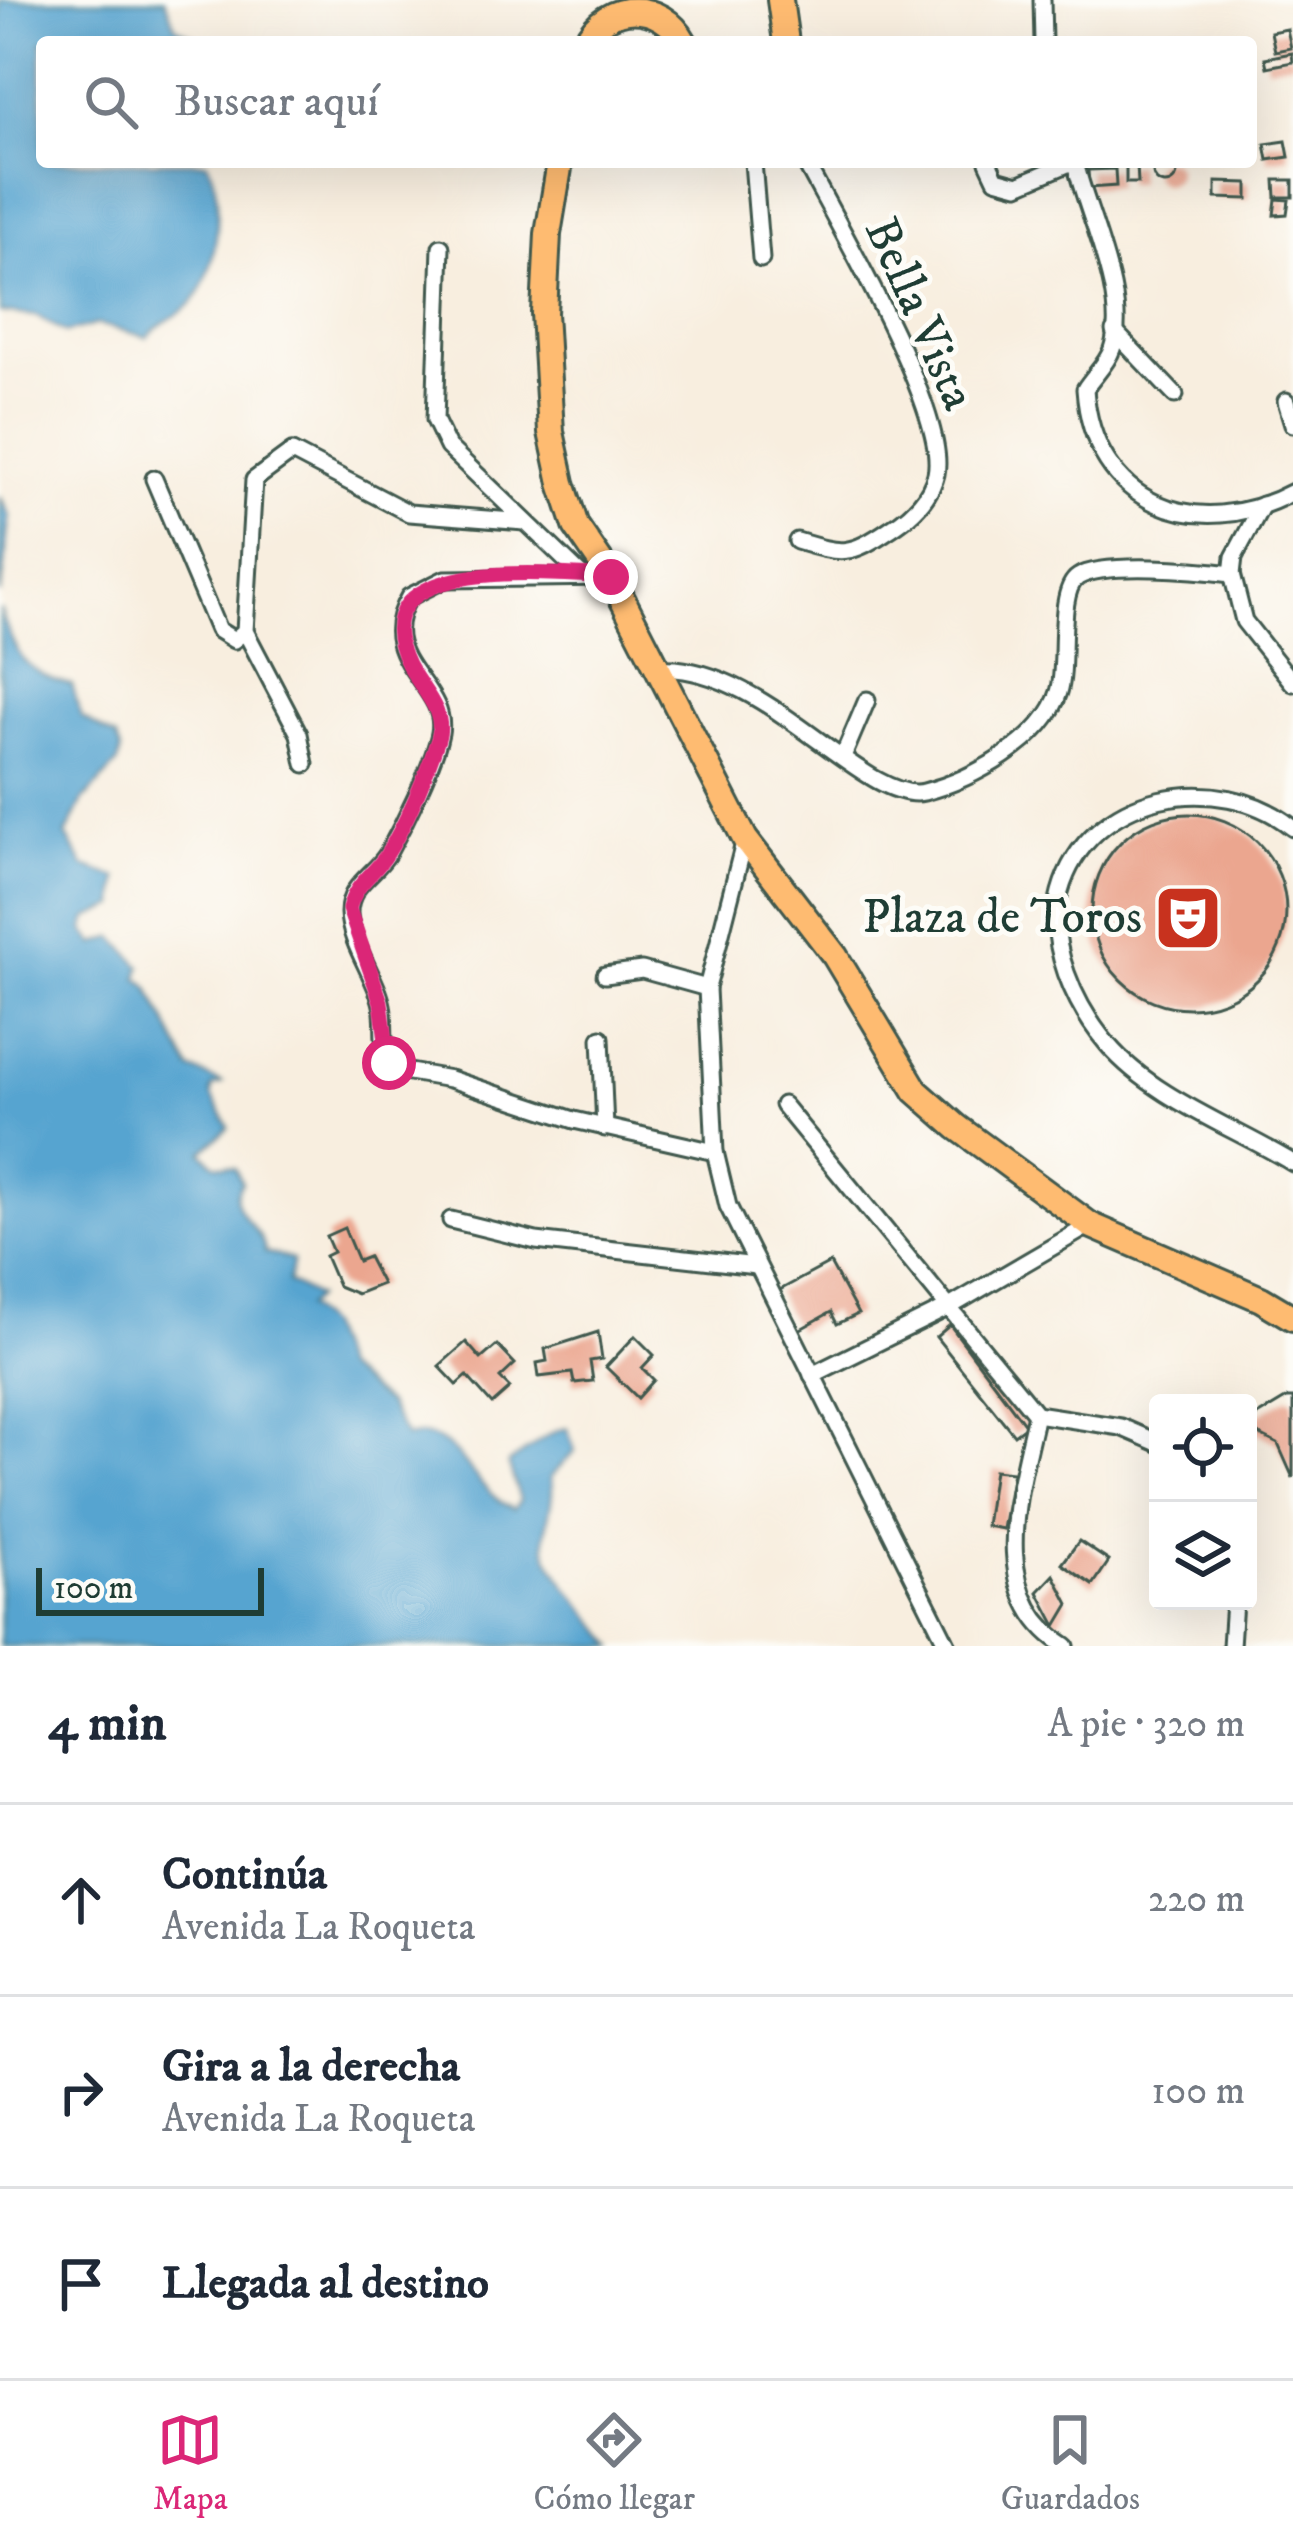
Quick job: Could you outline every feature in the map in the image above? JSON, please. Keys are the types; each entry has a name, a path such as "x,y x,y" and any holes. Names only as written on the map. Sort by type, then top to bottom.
{"main road":[{"path":"780,0 786,36"},
{"path":"588,36 612,10 640,3 660,14 679,36"},
{"path":"559,168 548,234 544,313 550,432 576,526 611,577 745,839 836,956 916,1091 1090,1225 1261,1299 1293,1318"}],"street":[{"path":"1042,0 1043,36"},
{"path":"753,168 761,259"},
{"name":"Bella Vista","path":"797,541 839,554 859,549 916,511 936,474 937,455 896,344 808,168"},
{"path":"991,168 996,179 1018,184 1059,168"},
{"path":"1076,168 1109,273 1114,331 1110,355 1085,389 1088,422 1130,491 1167,508 1226,513 1262,505 1293,491"},
{"path":"441,248 435,420 448,447 581,575"},
{"path":"1114,331 1175,394"},
{"path":"1286,401 1293,424"},
{"path":"305,764 299,734 245,631 254,480 281,455 302,456 409,513 525,522"},
{"path":"154,478 218,630 234,640 245,631"},
{"path":"1262,505 1234,557 1232,574 1244,621 1293,683"},
{"path":"659,669 687,667 730,681 844,754 895,793 926,792 1020,744 1058,697 1066,596 1079,576 1177,568 1232,574"},
{"path":"611,577 445,579 409,598 398,628 400,647 436,709 440,734 386,855 360,882 349,909 381,1002 384,1051 398,1070 450,1078 605,1128 716,1152"},
{"path":"844,754 867,700"},
{"path":"1293,828 1229,794 1176,794 1150,802 1086,846 1059,895 1057,924 1071,983 1109,1046 1135,1071 1293,1163"},
{"path":"745,839 707,988 716,1152 728,1206 948,1646"},
{"path":"605,975 641,970 707,988"},
{"path":"601,1038 605,1128"},
{"path":"783,1106 1036,1414 1121,1427 1149,1439"},
{"path":"452,1220 469,1229 536,1241 756,1266"},
{"path":"812,1375 951,1306 1090,1225"},
{"path":"1036,1414 1011,1536 1027,1603 1041,1627 1066,1646"},
{"path":"1231,1646 1233,1610"}],"water":[{"path":"0,0 165,0 175,26 192,36 36,36 36,168 210,168 218,213 202,289 193,302 147,337 97,324 66,333 36,316 0,312"},
{"path":"0,497 10,516 0,594"},
{"path":"0,609 24,660 43,675 72,685 81,717 116,738 121,750 118,763 82,802 66,835 84,866 118,878 116,906 88,918 84,930 95,944 114,937 141,966 138,978 148,986 190,1069 222,1083 212,1087 211,1095 229,1127 202,1152 215,1164 235,1167 242,1183 237,1202 265,1252 293,1260 288,1282 316,1297 306,1307 326,1326 342,1368 387,1404 406,1437 438,1440 514,1509 520,1500 508,1463 567,1428 575,1451 550,1477 547,1553 615,1646 0,1646"}],"building":[{"path":"1287,29 1291,48 1275,51 1271,32"},
{"path":"1292,53 1293,62 1267,67 1265,58"},
{"path":"1286,141 1289,157 1268,160 1265,144"},
{"path":"1126,168 1137,168 1138,183 1126,183"},
{"path":"1154,168 1176,168 1174,181 1156,181"},
{"path":"1115,169 1116,186 1089,188 1088,170"},
{"path":"1275,180 1293,180 1293,197 1276,197"},
{"path":"1216,182 1248,183 1248,199 1216,198"},
{"path":"1276,199 1289,200 1287,214 1274,215"},
{"name":"Plaza de Toros","path":"1189,814 1226,821 1258,842 1279,874 1286,911 1279,948 1258,980 1226,1001 1189,1008 1152,1001 1120,980 1099,948 1092,911 1099,874 1120,842 1152,821"},
{"path":"344,1228 358,1261 368,1257 382,1284 357,1294 338,1286 325,1256 333,1252 326,1236"},
{"path":"830,1263 858,1314 837,1324 831,1312 797,1331 776,1292"},
{"path":"950,1325 1026,1426 1014,1435 936,1337"},
{"path":"598,1332 602,1359 590,1361 593,1381 574,1383 572,1373 539,1377 537,1363 547,1361 545,1349"},
{"path":"635,1336 654,1355 642,1368 654,1380 638,1398 606,1367"},
{"path":"466,1342 481,1359 497,1345 515,1364 500,1378 510,1388 492,1404 467,1376 457,1385 439,1366"},
{"path":"1293,1398 1293,1478 1278,1444 1257,1434 1257,1416"},
{"path":"994,1470 1013,1472 1003,1529 986,1526"},
{"path":"1079,1541 1109,1561 1093,1585 1062,1564"},
{"path":"1054,1575 1069,1604 1056,1626 1038,1592"}],"place":[{"name":"Plaza de Toros","path":"1188,918"}],"route":[{"path":"389,1063 381,1002 351,926 349,909 360,882 386,855 440,734 436,709 400,647 401,610 424,587 445,579 611,577"}]}
